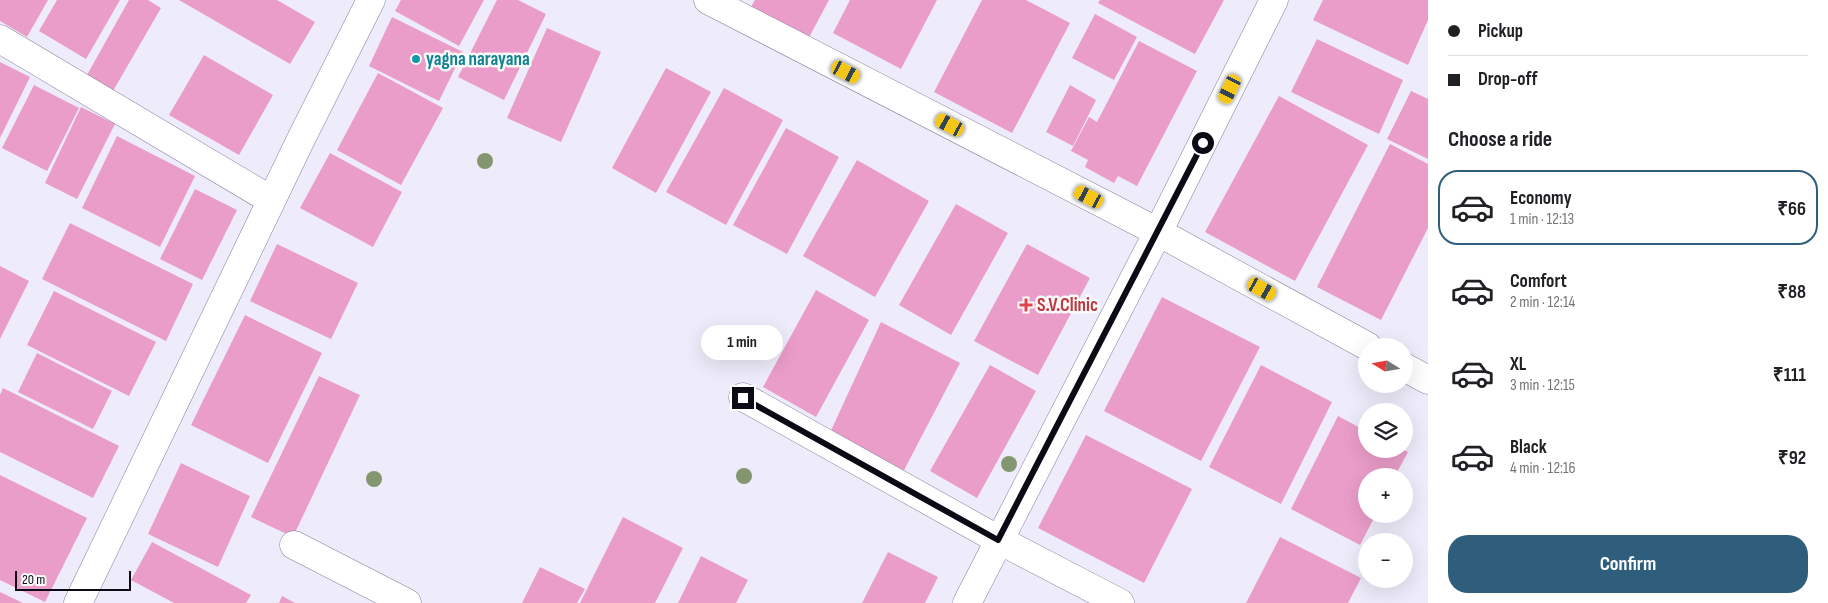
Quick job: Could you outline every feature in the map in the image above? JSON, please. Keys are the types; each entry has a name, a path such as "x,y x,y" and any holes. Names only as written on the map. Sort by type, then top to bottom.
{"street":[{"path":"78,603 271,200 371,0"},
{"path":"708,0 1158,232 1358,341"},
{"path":"967,603 1158,232 1274,0"},
{"path":"0,39 271,200"},
{"path":"1413,371 1428,380"},
{"path":"743,398 998,540 1120,603"},
{"path":"294,545 399,601"}],"building":[{"path":"0,0 48,0 27,37 0,21"},
{"path":"57,0 120,0 86,59 39,31"},
{"path":"129,0 148,0 161,8 109,98 83,82"},
{"path":"179,0 277,0 315,22 290,64"},
{"path":"401,0 484,0 459,46 395,11"},
{"path":"497,0 518,0 546,14 504,100 458,77"},
{"path":"755,0 829,0 806,43 748,12"},
{"path":"850,0 937,0 901,69 833,33"},
{"path":"982,0 1026,0 1070,23 1012,133 934,92"},
{"path":"1100,0 1224,0 1195,54 1098,3"},
{"path":"1323,0 1428,0 1428,20 1408,65 1313,20"},
{"path":"1095,14 1137,37 1114,80 1072,58"},
{"name":"yagna narayana","path":"392,17 463,52 439,101 369,66"},
{"path":"547,28 601,52 561,142 507,118"},
{"path":"1317,39 1403,80 1379,134 1291,92"},
{"path":"1139,41 1197,71 1137,186 1118,176 1114,183 1085,167 1088,160 1071,151 1089,117 1097,122"},
{"path":"204,55 273,95 239,155 169,115"},
{"path":"0,62 30,77 0,138"},
{"path":"666,68 711,92 656,193 612,168"},
{"path":"378,73 443,108 401,185 337,150"},
{"path":"34,85 79,108 47,171 2,148"},
{"path":"1070,85 1096,100 1073,146 1046,132"},
{"path":"724,88 783,120 726,225 666,192"},
{"path":"1411,91 1428,99 1428,159 1387,139"},
{"path":"1279,96 1368,145 1295,281 1205,232"},
{"path":"81,107 115,124 77,199 45,183"},
{"path":"786,128 839,157 787,254 733,225"},
{"path":"117,136 195,176 160,247 82,208"},
{"path":"1390,144 1428,164 1428,228 1381,320 1317,287"},
{"path":"330,153 402,192 373,247 300,208"},
{"path":"857,160 929,201 875,297 803,256"},
{"path":"195,189 237,210 202,280 160,259"},
{"path":"956,204 1008,233 951,335 899,305"},
{"path":"70,223 193,284 166,341 42,279"},
{"path":"277,244 358,283 331,339 250,301"},
{"path":"1027,244 1090,278 1038,375 974,341"},
{"path":"0,266 29,281 0,339"},
{"path":"816,290 869,320 816,417 763,387"},
{"path":"54,291 156,342 129,396 27,345"},
{"path":"1162,297 1260,347 1201,461 1104,411"},
{"path":"245,315 322,353 268,463 191,425"},
{"path":"881,322 960,363 902,474 828,437"},
{"path":"37,353 112,391 93,429 18,392"},
{"path":"990,365 1036,391 977,498 930,471"},
{"path":"1261,365 1332,402 1281,504 1209,467"},
{"path":"319,376 360,395 293,537 251,517"},
{"path":"3,388 119,446 93,498 0,452 0,395"},
{"path":"1338,416 1358,427 1358,458 1405,458 1399,468 1358,468 1358,523 1371,523 1366,533 1358,533 1358,544 1291,509"},
{"path":"1086,435 1192,489 1144,583 1038,528"},
{"path":"181,463 250,496 218,567 148,534"},
{"path":"0,475 87,518 45,602 0,580"},
{"path":"623,517 683,548 655,603 580,603"},
{"path":"1280,537 1358,576 1358,584 1348,603 1246,603"},
{"path":"152,542 251,595 246,603 174,603 131,580"},
{"path":"888,552 938,577 925,603 862,603"},
{"path":"701,556 748,580 736,603 678,603"},
{"path":"540,567 585,589 577,603 522,603"},
{"path":"0,592 23,603 0,603"},
{"path":"282,596 295,603 279,603"}],"place":[{"name":"yagna narayana","path":"416,59"},
{"name":"S.V.Clinic","path":"1026,305"}],"route":[{"path":"743,398 998,540 1203,143"}]}
